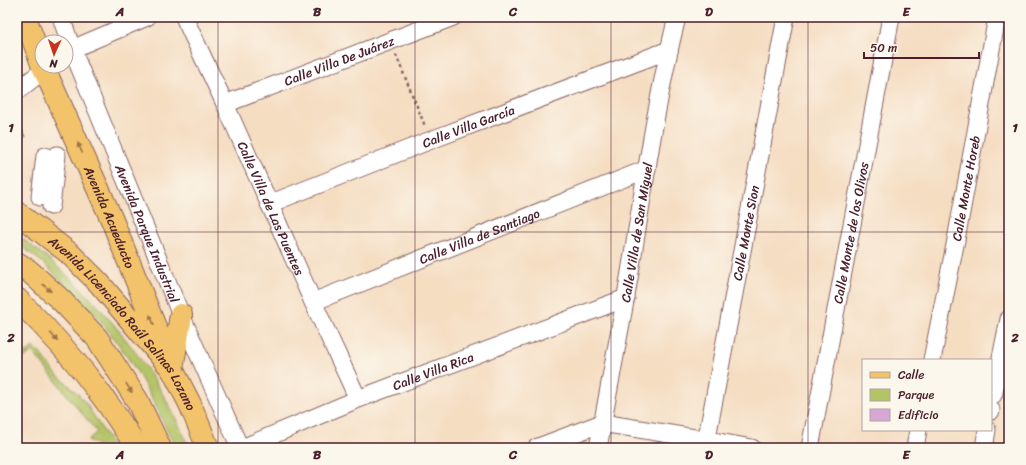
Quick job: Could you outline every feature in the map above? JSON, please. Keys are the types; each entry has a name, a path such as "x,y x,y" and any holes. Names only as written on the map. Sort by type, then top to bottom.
{"main road":[{"name":"Avenida Acueducto","path":"25,17 34,39"},
{"name":"Avenida Acueducto","path":"48,74 112,220 172,369"},
{"name":"Avenida Licenciado Raúl Salinas Lozano","path":"17,213 70,253 99,283 172,369 190,404 208,448"},
{"name":"Avenida Licenciado Raúl Salinas Lozano","path":"17,263 29,271 62,301 97,338 137,400 160,448"},
{"path":"17,299 41,323 80,369 106,402 136,446 140,448"},
{"path":"172,369 181,315"}],"street":[{"name":"Avenida Parque Industrial","path":"61,17 65,34"},
{"path":"74,49 147,17"},
{"name":"Calle Villa de Las Puentes","path":"184,17 225,104 312,302 358,399"},
{"name":"Calle Villa De Juárez","path":"225,104 453,17"},
{"name":"Calle Villa de San Miguel","path":"598,448 626,298 647,170 669,50 677,17"},
{"name":"Calle Monte Sion","path":"706,444 786,17"},
{"name":"Calle Monte de los Olivos","path":"810,448 891,17"},
{"name":"Calle Monte Horeb","path":"932,359 956,240 997,17"},
{"name":"Calle Villa García","path":"269,204 431,140 669,50"},
{"name":"Avenida Parque Industrial","path":"74,63 181,315 241,448"},
{"path":"17,91 36,74"},
{"path":"44,200 49,155"},
{"name":"Calle Villa de Santiago","path":"312,302 647,170"},
{"name":"Calle Villa Rica","path":"241,448 358,399 626,298"},
{"path":"992,396 1006,347 1009,319"},
{"path":"536,448 602,423 706,444 752,448"},
{"path":"915,448 918,431"},
{"path":"984,448 987,431"}],"path":[{"path":"390,40 431,140"}],"green space":[{"path":"17,235 41,253 88,295 109,319 147,369 164,396 189,448 175,448 155,404 138,373 97,316 42,262 17,243"},
{"path":"33,347 57,375 79,395 114,448 98,448 99,446 88,440 97,432 32,351 24,358 22,356"}],"building":[{"path":"17,118 25,137 17,140"}]}
